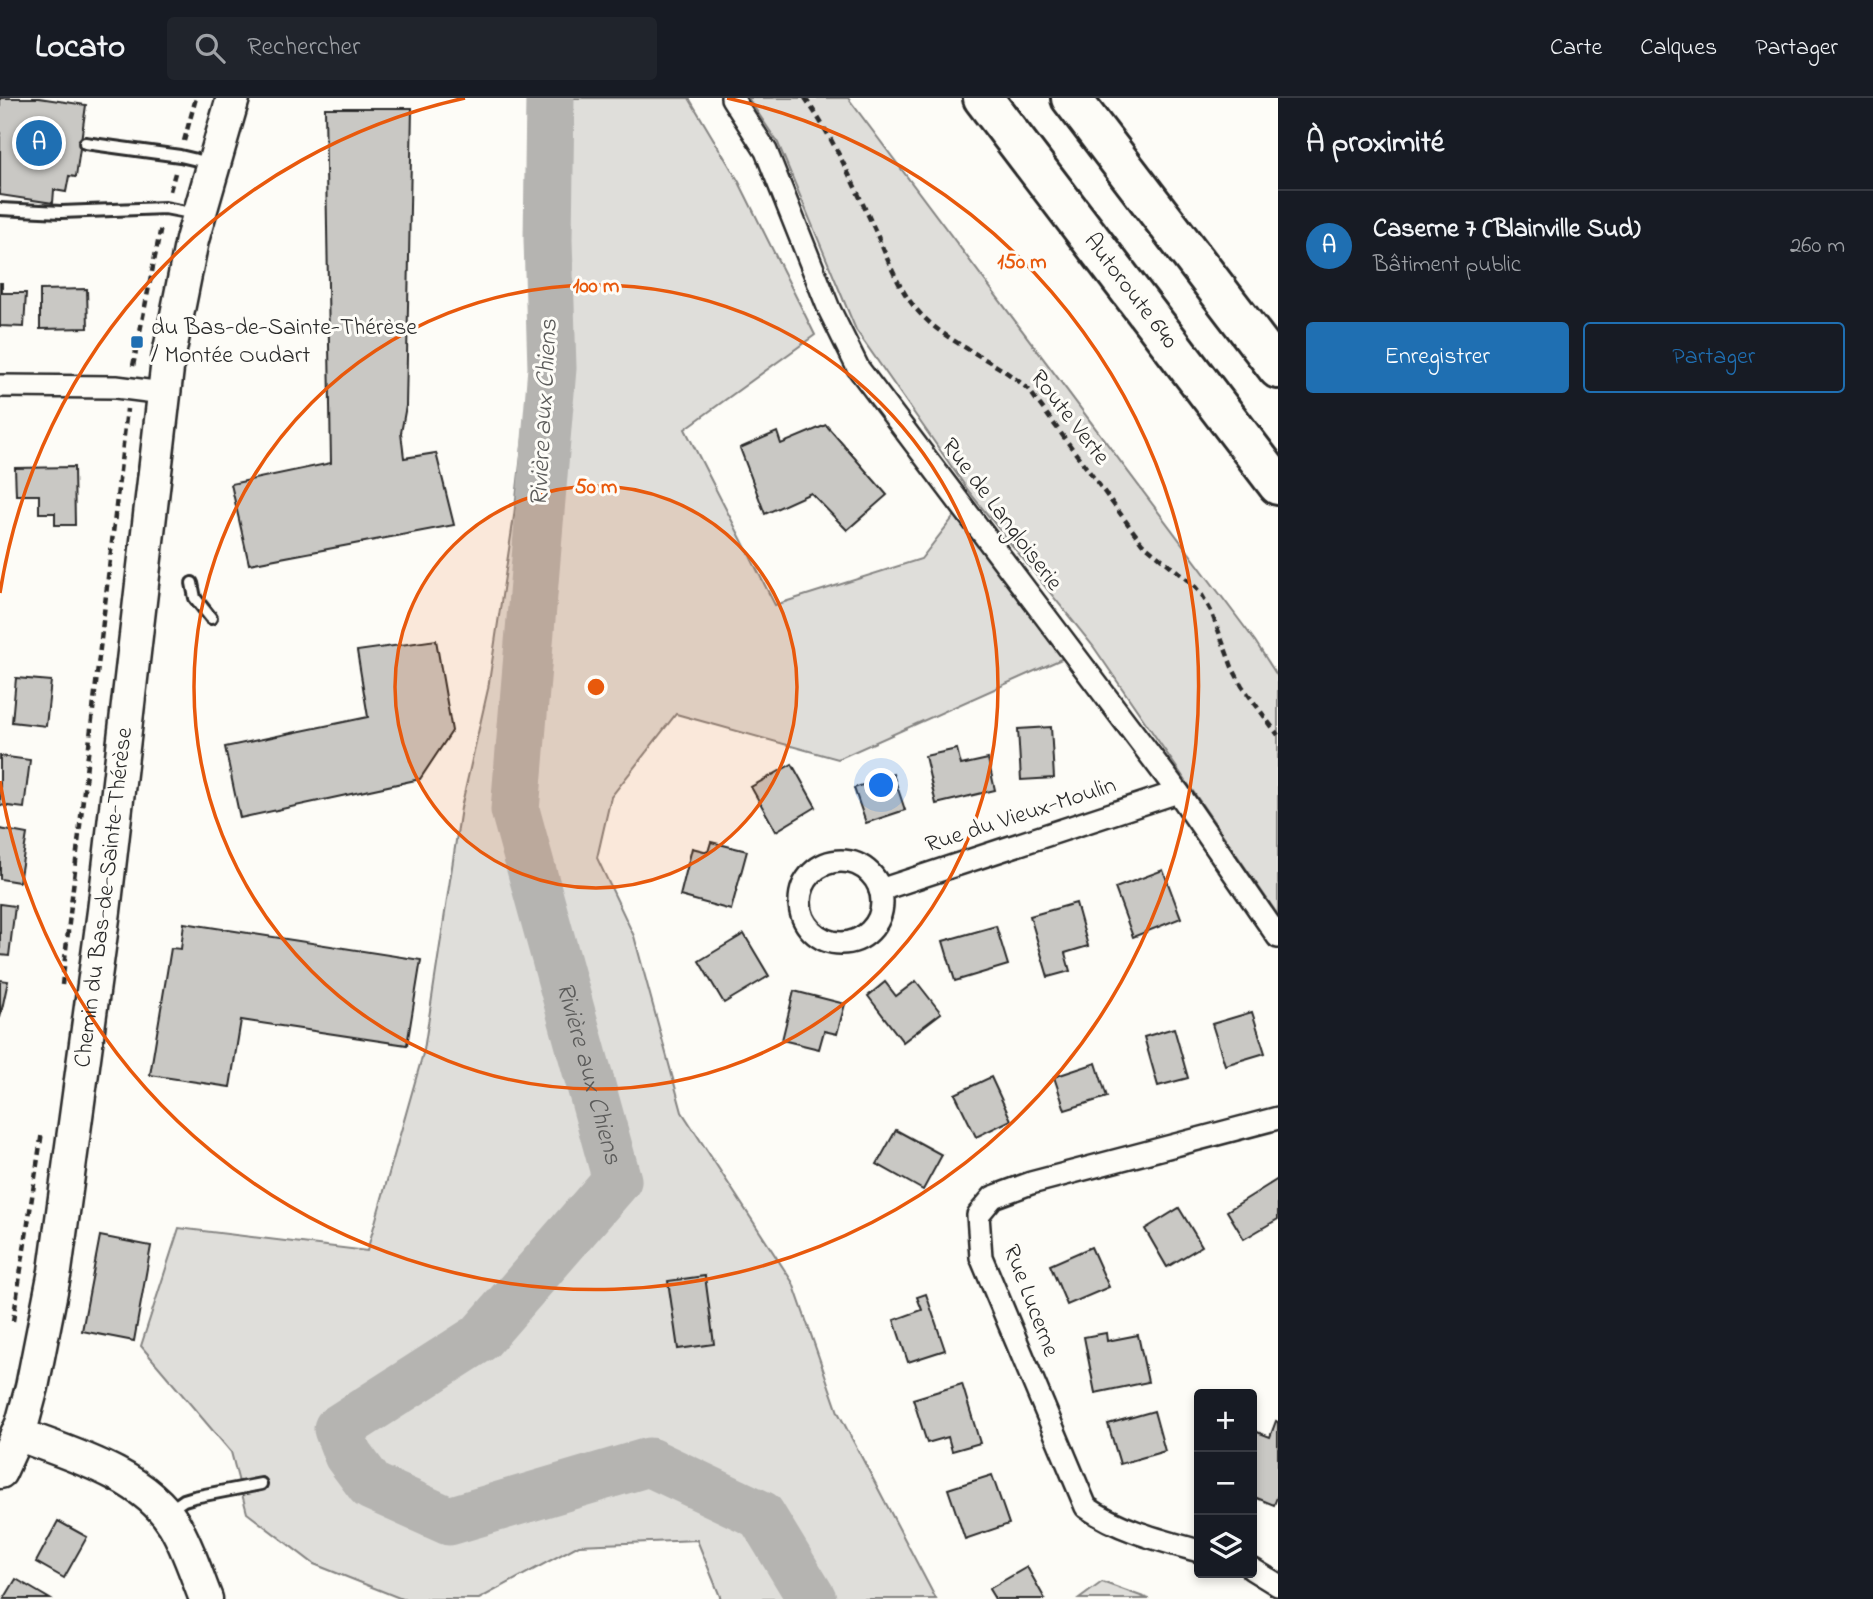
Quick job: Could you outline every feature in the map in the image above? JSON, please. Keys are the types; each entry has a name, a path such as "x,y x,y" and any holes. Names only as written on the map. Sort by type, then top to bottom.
{"highway":[{"name":"Autoroute 640","path":"983,98 1278,485"},
{"path":"1071,98 1278,369"}],"street":[{"name":"Chemin du Bas-de-Sainte-Thérèse","path":"0,1472 17,1434 41,1348 73,1154 104,911 163,393 199,215 233,98"},
{"name":"Rue de Langloiserie","path":"732,98 766,151 829,309 858,368 1178,792 1278,937"},
{"path":"0,386 116,387 163,393"},
{"name":"Rue du Vieux-Moulin","path":"880,890 1178,792"},
{"name":"Rue Lucerne","path":"1194,1550 1103,1519 1086,1507 981,1257 978,1215 993,1197 1031,1183 1278,1118"},
{"path":"17,1434 128,1480 146,1494 166,1513 183,1541 206,1599"},
{"path":"1257,1572 1278,1585"}],"lane":[{"path":"85,143 180,156 213,164"},
{"path":"0,209 61,212 165,208 199,215"},
{"path":"192,583 195,598 211,618"},
{"path":"166,1513 184,1500 261,1484"}],"path":[{"path":"189,119 196,98"},
{"name":"Route Verte","path":"805,98 836,148 906,295 929,322 950,338 1015,376 1029,390 1142,542 1192,583 1202,595 1242,686 1278,735"},
{"path":"135,351 162,219"},
{"name":"Chemin du Bas-de-Sainte-Thérèse","path":"61,997 125,427"},
{"path":"12,1324 42,1129"}],"shaded area":[{"path":"562,98 689,98 739,182 815,335 685,429 775,605 921,559 963,505 1075,653 838,759 676,714 611,797 597,858 634,936 682,1112 793,1283 838,1412 936,1599 721,1599 697,1540 579,1545 479,1599 402,1599 314,1564 247,1513 231,1452 141,1346 179,1228 367,1251 424,1050 461,808 488,689 514,516"},
{"path":"748,98 848,98 1255,641 1278,677 1278,915 1093,646 970,493 856,330 778,143"},
{"path":"1102,1582 1149,1599 1079,1599"}],"building":[{"path":"0,98 39,98 86,105 76,177 69,176 66,192 54,190 53,203 0,195"},
{"path":"325,108 412,108 406,406 401,433 404,458 436,453 454,525 249,564 231,484 331,463"},
{"path":"0,283 2,293 26,293 24,327 0,326"},
{"path":"87,289 88,328 40,329 40,290"},
{"path":"826,425 887,495 847,530 811,493 765,514 740,448 777,432 781,444"},
{"path":"74,467 75,525 55,525 55,513 39,513 39,495 16,495 15,468"},
{"path":"436,640 452,731 420,779 240,818 225,747 368,717 357,651"},
{"path":"16,678 51,681 46,726 12,722"},
{"path":"1051,727 1054,778 1021,780 1018,729"},
{"path":"957,749 961,765 988,759 995,790 936,804 925,756"},
{"path":"0,756 30,760 24,808 0,805"},
{"path":"792,764 816,807 776,831 751,787"},
{"path":"893,774 905,810 866,823 854,788"},
{"path":"0,829 27,834 19,882 0,879"},
{"path":"711,842 747,851 731,910 680,896 692,848 708,852"},
{"path":"1163,870 1181,918 1133,937 1115,888"},
{"path":"1076,903 1088,946 1065,953 1070,971 1048,977 1030,916"},
{"path":"0,904 15,906 9,956 0,955"},
{"path":"184,923 421,960 407,1045 241,1020 230,1087 150,1075 171,948 181,949"},
{"path":"996,926 1008,965 955,981 943,941"},
{"path":"744,934 769,976 724,1003 699,961"},
{"path":"0,980 8,981 0,1018"},
{"path":"916,981 941,1013 903,1042 868,996 885,982 896,996"},
{"path":"794,991 845,1004 837,1034 824,1031 819,1049 782,1040"},
{"path":"1252,1012 1265,1053 1225,1065 1212,1024"},
{"path":"1174,1028 1188,1078 1158,1086 1144,1037"},
{"path":"1096,1063 1107,1097 1065,1110 1054,1077"},
{"path":"991,1077 1011,1120 976,1137 955,1094"},
{"path":"896,1130 942,1155 923,1190 877,1164"},
{"path":"1278,1179 1278,1219 1244,1239 1227,1211"},
{"path":"1179,1208 1202,1246 1167,1267 1145,1229"},
{"path":"100,1236 151,1246 134,1341 82,1331"},
{"path":"1091,1247 1109,1287 1067,1305 1050,1265"},
{"path":"705,1276 714,1344 678,1349 668,1281"},
{"path":"926,1294 945,1350 908,1362 894,1320 922,1310 917,1297"},
{"path":"1106,1333 1107,1341 1138,1335 1148,1382 1095,1393 1084,1337"},
{"path":"962,1384 980,1443 952,1451 948,1437 927,1443 913,1399"},
{"path":"1154,1411 1165,1451 1120,1464 1108,1424"},
{"path":"1276,1421 1278,1495 1274,1505 1257,1498 1257,1432 1270,1437"},
{"path":"992,1475 1009,1524 965,1539 948,1489"},
{"path":"58,1521 87,1537 64,1578 36,1562"},
{"path":"1027,1567 1045,1599 995,1599 989,1589"},
{"path":"16,1579 50,1599 4,1599"}],"waterway":[{"name":"Rivière aux Chiens","path":"550,98 548,240 552,368 515,810 617,1180 480,1338 338,1429 348,1455 371,1486 449,1521 649,1462 761,1515 812,1599"}],"place":[{"name":"Caserne 7 (Blainville Sud)","path":"39,143"},
{"name":"du Bas-de-Sainte-Thérèse / Montée Oudart","path":"137,342"}]}
